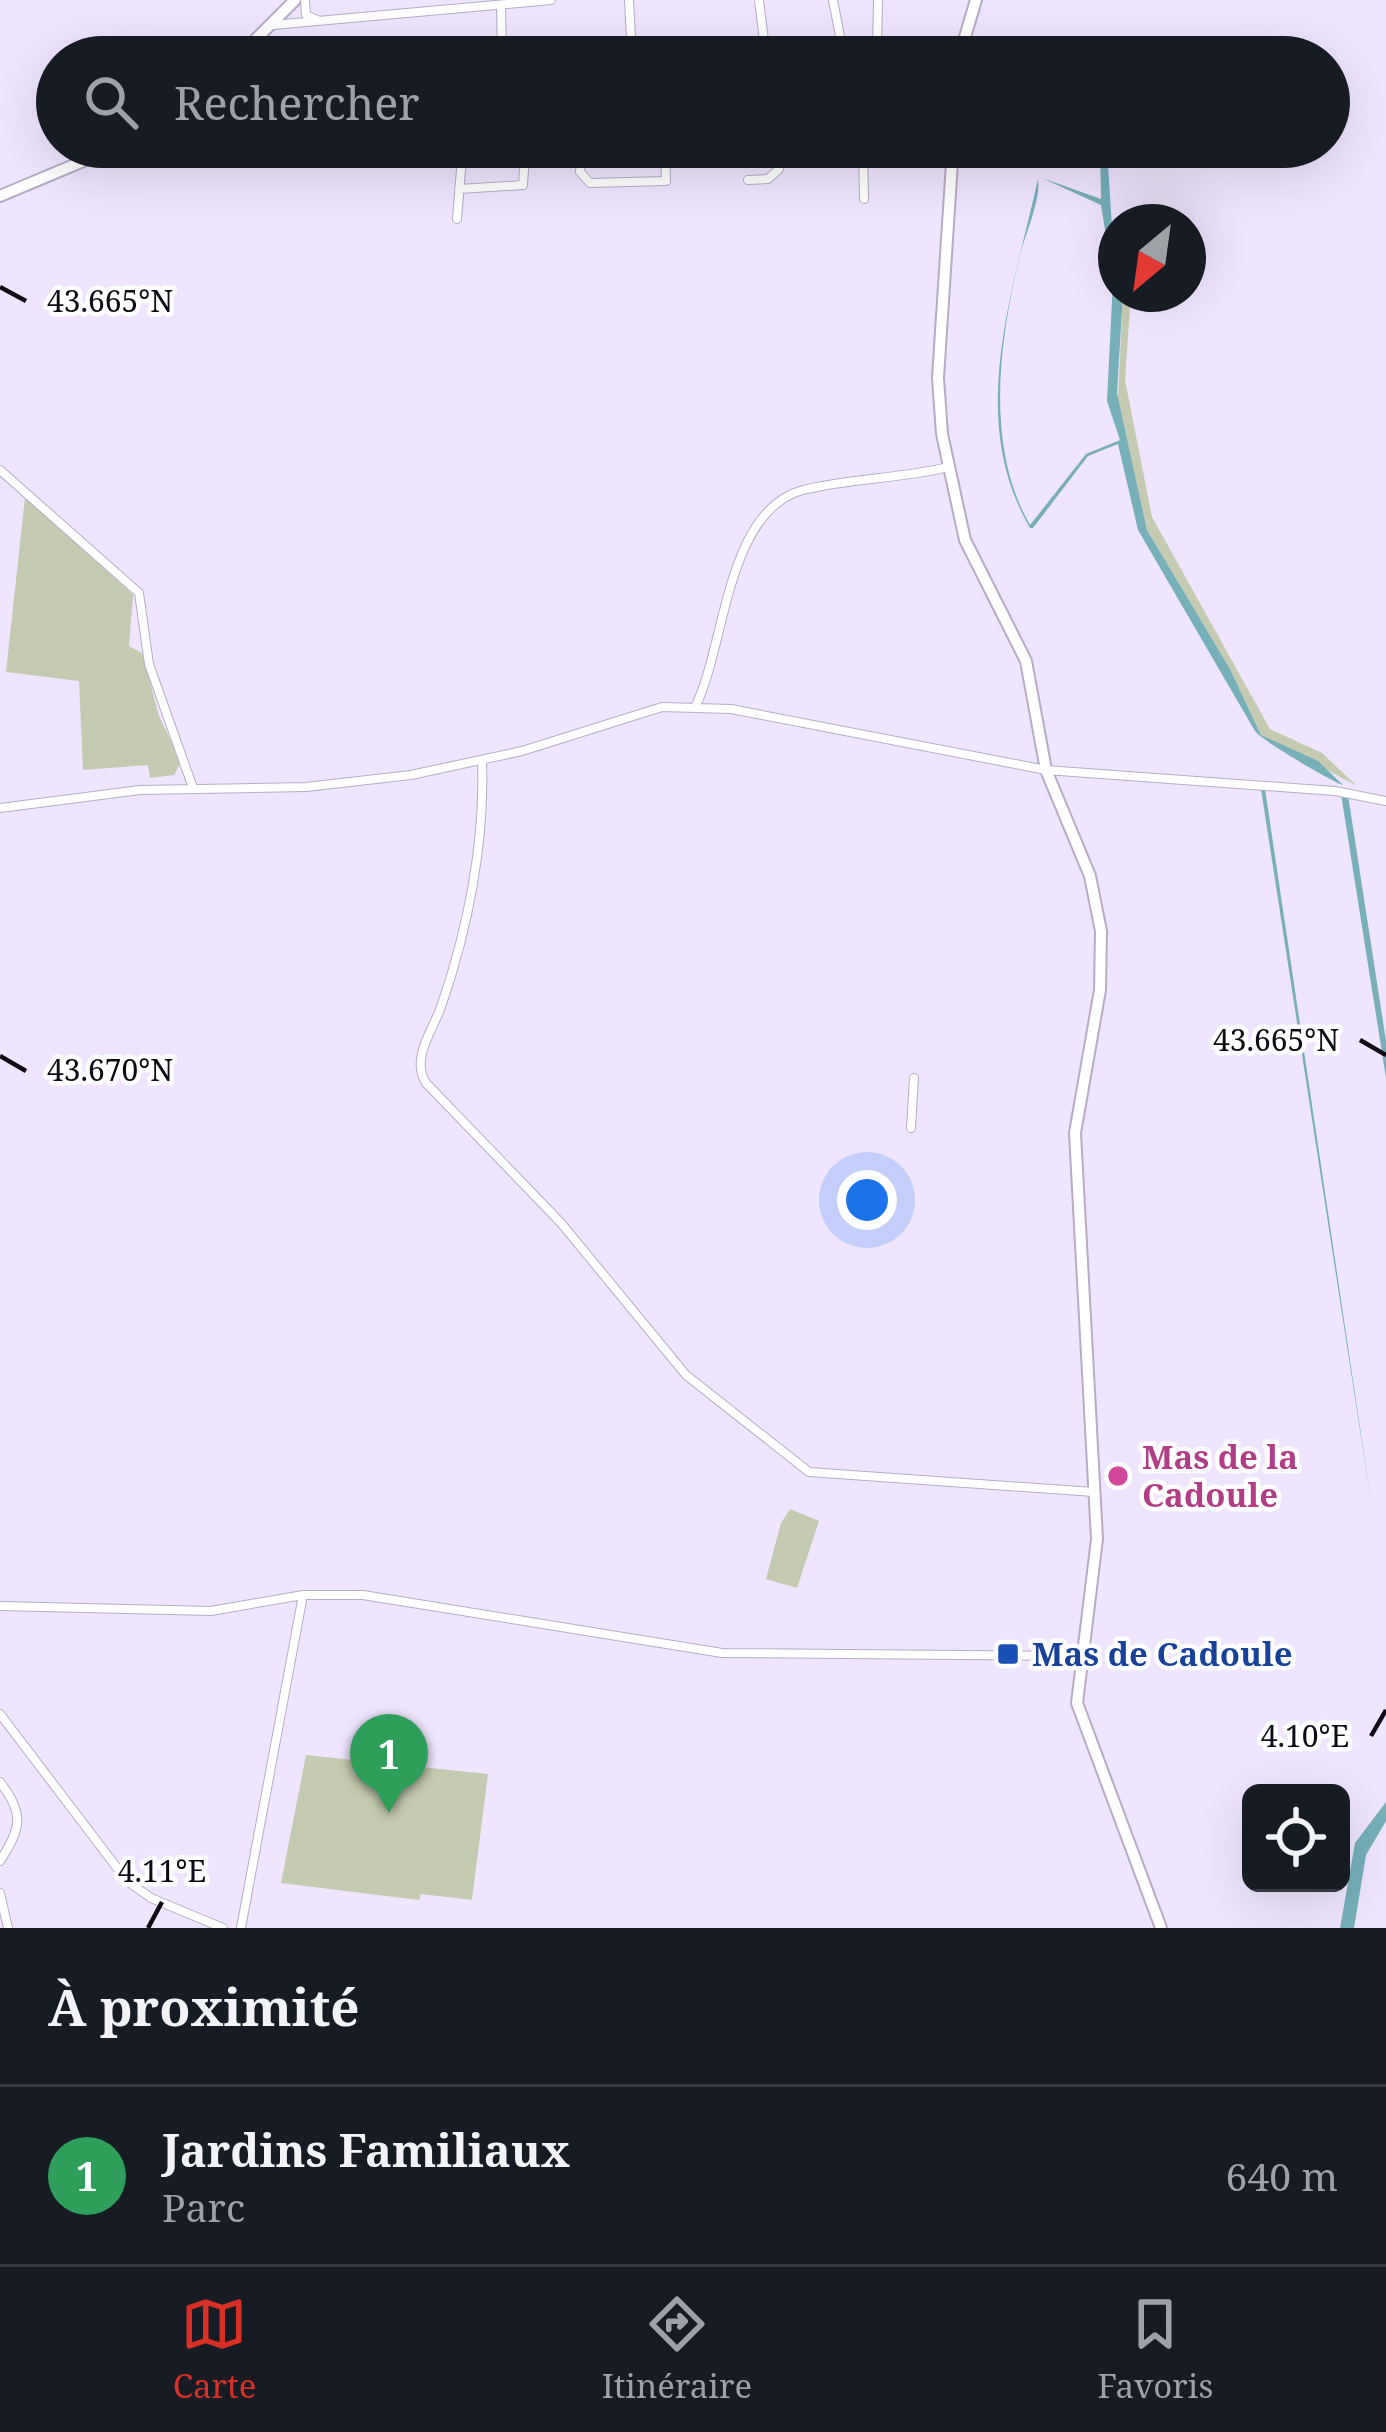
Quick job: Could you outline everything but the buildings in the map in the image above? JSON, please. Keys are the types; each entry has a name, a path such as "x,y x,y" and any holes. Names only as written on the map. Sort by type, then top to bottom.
{"street":[{"path":"273,25 551,0"},
{"path":"628,0 631,36"},
{"path":"759,0 763,36"},
{"path":"833,0 840,36"},
{"path":"877,36 878,0"},
{"path":"965,36 976,0"},
{"path":"261,36 297,2 306,15 319,20"},
{"path":"501,4 502,36"},
{"path":"0,196 67,168"},
{"path":"457,219 461,168"},
{"path":"459,189 523,185 524,168"},
{"path":"580,168 590,183 666,182 666,168"},
{"path":"748,180 768,179 779,168"},
{"path":"863,168 864,199"},
{"path":"952,168 938,391 948,467 965,539 1026,661 1046,770 1090,876 1101,931 1100,990 1075,1133 1097,1539 1079,1656 1077,1703 1161,1928"},
{"path":"696,705 732,578 762,522 785,497 948,467"},
{"path":"0,470 139,593 149,664 194,788"},
{"path":"0,808 194,788 306,787 482,762 662,706 696,705 1046,770 1335,791 1386,801"},
{"path":"482,762 478,854 458,953 420,1056 426,1083 561,1223 694,1383 808,1472 1094,1492"},
{"path":"911,1128 914,1078"},
{"path":"0,1606 211,1611 303,1595 363,1595 722,1653 1079,1656"},
{"path":"241,1928 303,1595"},
{"path":"0,1714 127,1881 151,1898 223,1928"},
{"path":"0,1782 20,1817 16,1836 0,1861"},
{"path":"0,1893 8,1928"}],"shaded area":[{"path":"1100,168 1108,168 1110,204 1099,204 1042,178 1101,199"},
{"path":"1038,179 1006,325 1000,394 1006,462 1030,525 1086,454 1120,440 1107,401 1111,312 1122,312 1117,393 1147,530 1230,669 1261,735 1318,761 1343,785 1298,761 1255,731 1138,530 1118,444 1088,456 1030,528 1011,486 1001,443 998,399 1001,355 1008,310"},
{"path":"1122,312 1130,312 1125,380 1152,517 1270,729 1322,753 1357,786 1261,735 1230,669 1147,530 1118,398"},
{"path":"25,497 133,595 129,646 142,653 159,716 181,762 174,775 150,778 148,765 83,770 79,681 6,672"},
{"path":"1261,789 1265,789 1372,1508"},
{"path":"1341,794 1348,795 1386,1041 1386,1078"},
{"path":"790,1509 819,1521 797,1588 766,1579 781,1523"},
{"path":"306,1755 488,1774 472,1900 421,1894 419,1900 281,1883"},
{"path":"1386,1802 1386,1821 1366,1855 1354,1928 1340,1928 1350,1892 1355,1843"}],"place":[{"name":"Mas de la Cadoule","path":"1118,1476"},
{"name":"Mas de Cadoule","path":"1008,1654"},
{"name":"Jardins Familiaux","path":"389,1813"}]}
